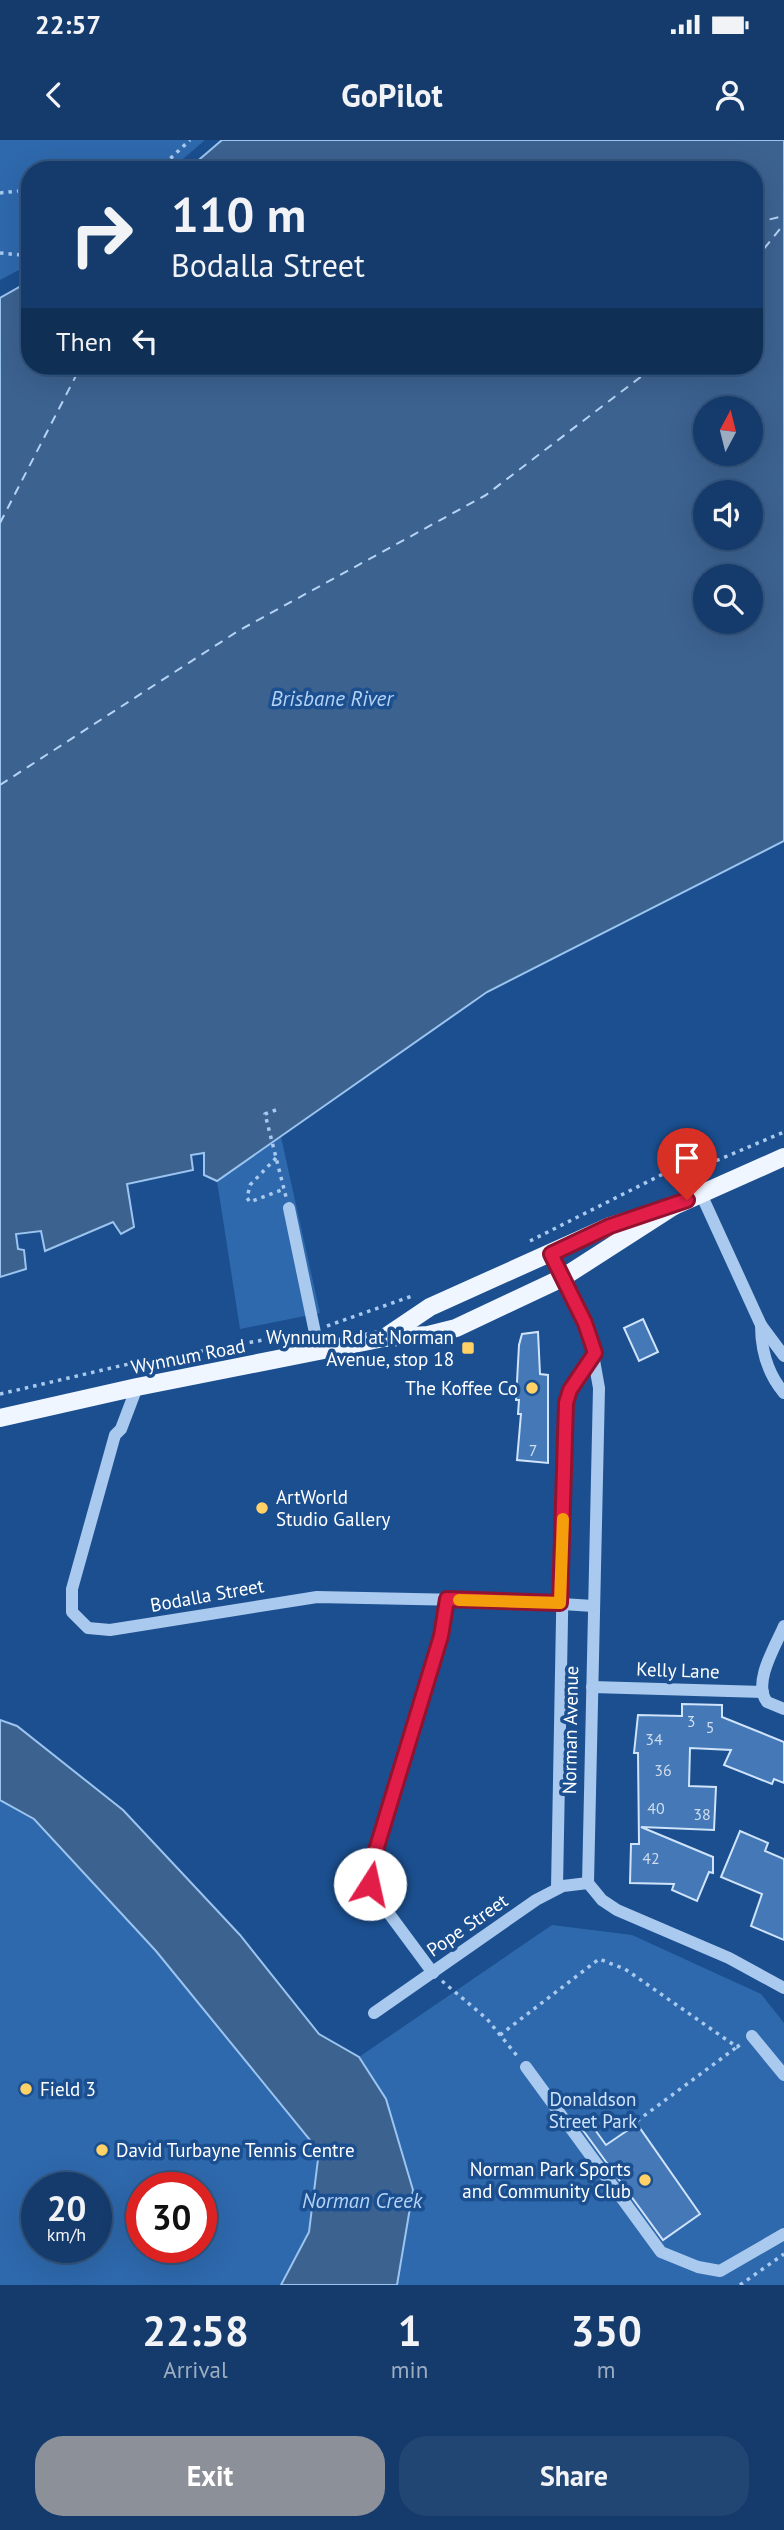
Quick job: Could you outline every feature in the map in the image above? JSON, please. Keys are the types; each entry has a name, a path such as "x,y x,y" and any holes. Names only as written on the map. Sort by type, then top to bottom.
{"main road":[{"name":"Wynnum Road","path":"384,1338 430,1307 610,1226 674,1206 784,1157"},
{"name":"Wynnum Road","path":"0,1418 137,1387 384,1338 428,1335 456,1328 562,1278 674,1206"},
{"name":"Norman Avenue","path":"551,1254 562,1278"}],"street":[{"path":"701,1194 761,1325 784,1356"},
{"path":"289,1208 319,1352"},
{"name":"Norman Avenue","path":"562,1278 585,1323 595,1353 598,1399 589,1883"},
{"path":"761,1325 763,1354 774,1379 784,1393"},
{"name":"Norman Avenue","path":"556,1888 566,1403 570,1390 595,1353"},
{"name":"Bodalla Street","path":"137,1387 121,1429 115,1435 70,1596 73,1616 88,1628 106,1631 317,1597 447,1599 593,1606"},
{"path":"433,1973 381,1903 372,1888 370,1877 441,1636 447,1599"},
{"path":"784,1626 768,1665 763,1692 767,1702 784,1709"},
{"name":"Kelly Lane","path":"592,1687 763,1692"},
{"path":"589,1883 602,1900 617,1910 739,1962 784,1987"},
{"name":"Pope Street","path":"374,2013 556,1888 589,1883"},
{"path":"751,2036 784,2075"},
{"path":"526,2067 661,2252 698,2267 720,2271 784,2234"}],"path":[{"path":"168,161 190,140"},
{"path":"0,193 18,191"},
{"path":"0,253 21,256"},
{"path":"276,1110 265,1114 289,1208"},
{"path":"520,1246 667,1172 718,1160 784,1132"},
{"path":"276,1158 250,1185 247,1198 250,1202 256,1201 284,1189"},
{"path":"0,1394 124,1366 314,1331 423,1292"},
{"path":"500,2035 599,1959 625,1969 737,2047"},
{"path":"433,1973 500,2035 526,2067"},
{"path":"637,2122 751,2036"},
{"path":"740,2285 784,2254"}],"green space":[{"path":"0,140 205,140 180,161 21,161 21,269 0,280"},
{"path":"281,1137 320,1313 240,1329 217,1181"},
{"path":"0,1800 34,1819 156,1951 319,2151 309,2232 281,2285 0,2285"},
{"name":"Donaldson Street Park","path":"552,1925 632,1935 761,1994 784,2023 784,2285 397,2285 413,2190 359,2057"}],"water":[{"name":"Brisbane River","path":"222,140 784,140 784,841 487,992 217,1181 204,1175 204,1153 191,1155 193,1170 127,1184 134,1227 121,1234 113,1222 45,1251 41,1231 16,1234 18,1249 24,1250 26,1269 0,1277 0,298 21,286 21,375 763,375 763,161 198,161"},
{"name":"Norman Creek","path":"0,1720 17,1726 123,1810 240,1935 319,2034 359,2057 386,2099 413,2190 397,2285 281,2285 309,2232 319,2151 156,1951 34,1819 0,1800"}],"building":[{"path":"643,1319 658,1352 639,1361 624,1328"},
{"path":"538,1332 540,1374 548,1375 548,1463 517,1460 521,1414 518,1414 519,1400 516,1400 519,1345 522,1334"},
{"path":"682,1704 722,1705 722,1717 784,1742 784,1783 774,1779 772,1784 724,1765 731,1750 690,1748 689,1786 716,1787 714,1830 641,1827 713,1857 713,1873 709,1872 697,1901 672,1890 674,1884 630,1883 631,1844 639,1844 638,1753 634,1753 638,1715 682,1716"},
{"path":"740,1831 768,1843 765,1851 784,1859 784,1940 751,1926 762,1894 721,1877"},
{"name":"Norman Park Sports and Community Club","path":"585,2116 606,2145 637,2124 700,2214 663,2240 577,2122"}],"ferry route":[{"path":"763,221 784,216"},
{"path":"763,250 784,224"},
{"path":"0,523 76,375"},
{"path":"0,785 238,631 486,495 643,375"}],"slow traffic":[{"path":"459,1600 560,1603 563,1519"}],"place":[{"name":"Wynnum Rd at Norman Avenue, stop 18","path":"468,1348"},
{"name":"The Koffee Co","path":"532,1388"},
{"name":"ArtWorld Studio Gallery","path":"262,1508"},
{"name":"Field 3","path":"26,2089"},
{"name":"David Turbayne Tennis Centre","path":"102,2150"},
{"name":"Norman Park Sports and Community Club","path":"645,2180"}],"route":[{"path":"370,1884 373,1860 441,1636 447,1599 560,1603 566,1403 570,1390 595,1353 585,1323 551,1254 610,1226 687,1200"}]}
